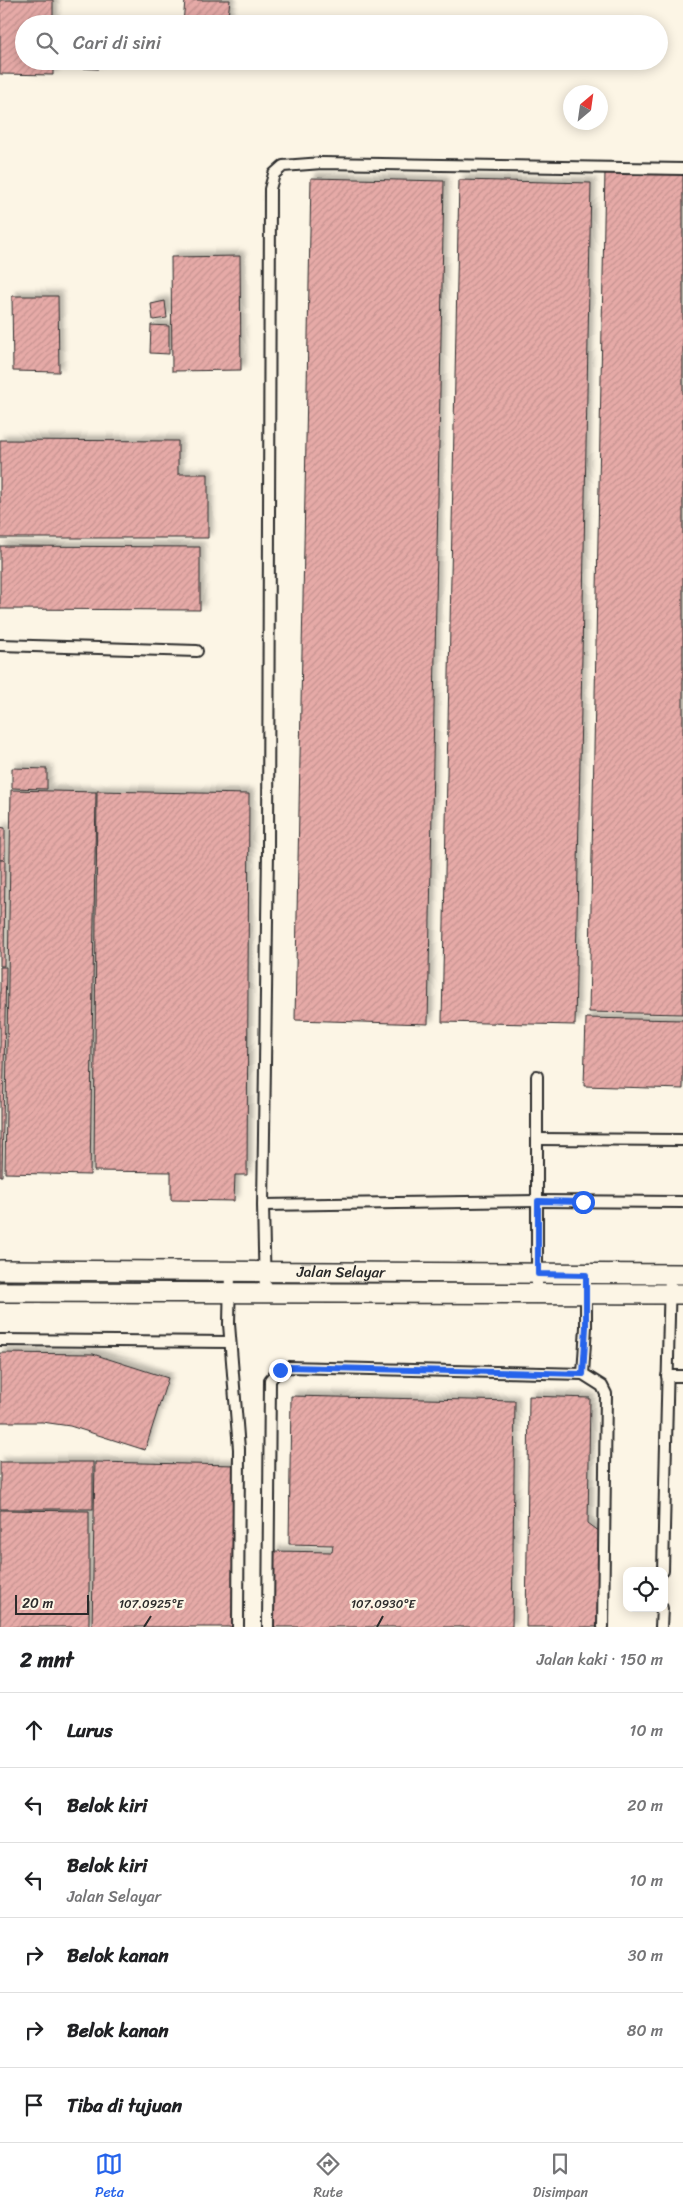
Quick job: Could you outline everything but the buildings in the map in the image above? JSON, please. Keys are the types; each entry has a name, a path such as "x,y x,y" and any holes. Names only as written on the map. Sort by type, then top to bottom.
{"street":[{"name":"Jalan Selayar","path":"0,1270 586,1275 676,1274"},
{"name":"Jalan Selayar","path":"0,1292 676,1294"}],"lane":[{"path":"265,1293 263,1205 268,851 270,190 274,174 283,166 322,163 683,169"},
{"path":"0,645 197,651"},
{"path":"537,1076 537,1294"},
{"path":"537,1139 683,1140"},
{"path":"263,1205 538,1201 683,1202"},
{"path":"230,1272 230,1342 239,1448 238,1627"},
{"path":"663,1567 667,1376 676,1294 676,1274"},
{"path":"583,1374 586,1275"},
{"path":"0,1340 230,1342"},
{"path":"268,1627 270,1380 275,1374 288,1367 583,1374 602,1386 606,1394 603,1627"},
{"path":"667,1376 683,1376"},
{"path":"662,1612 662,1627"}],"route":[{"path":"280,1370 288,1367 583,1374 586,1327 586,1275 538,1274 538,1201 583,1202"}]}
